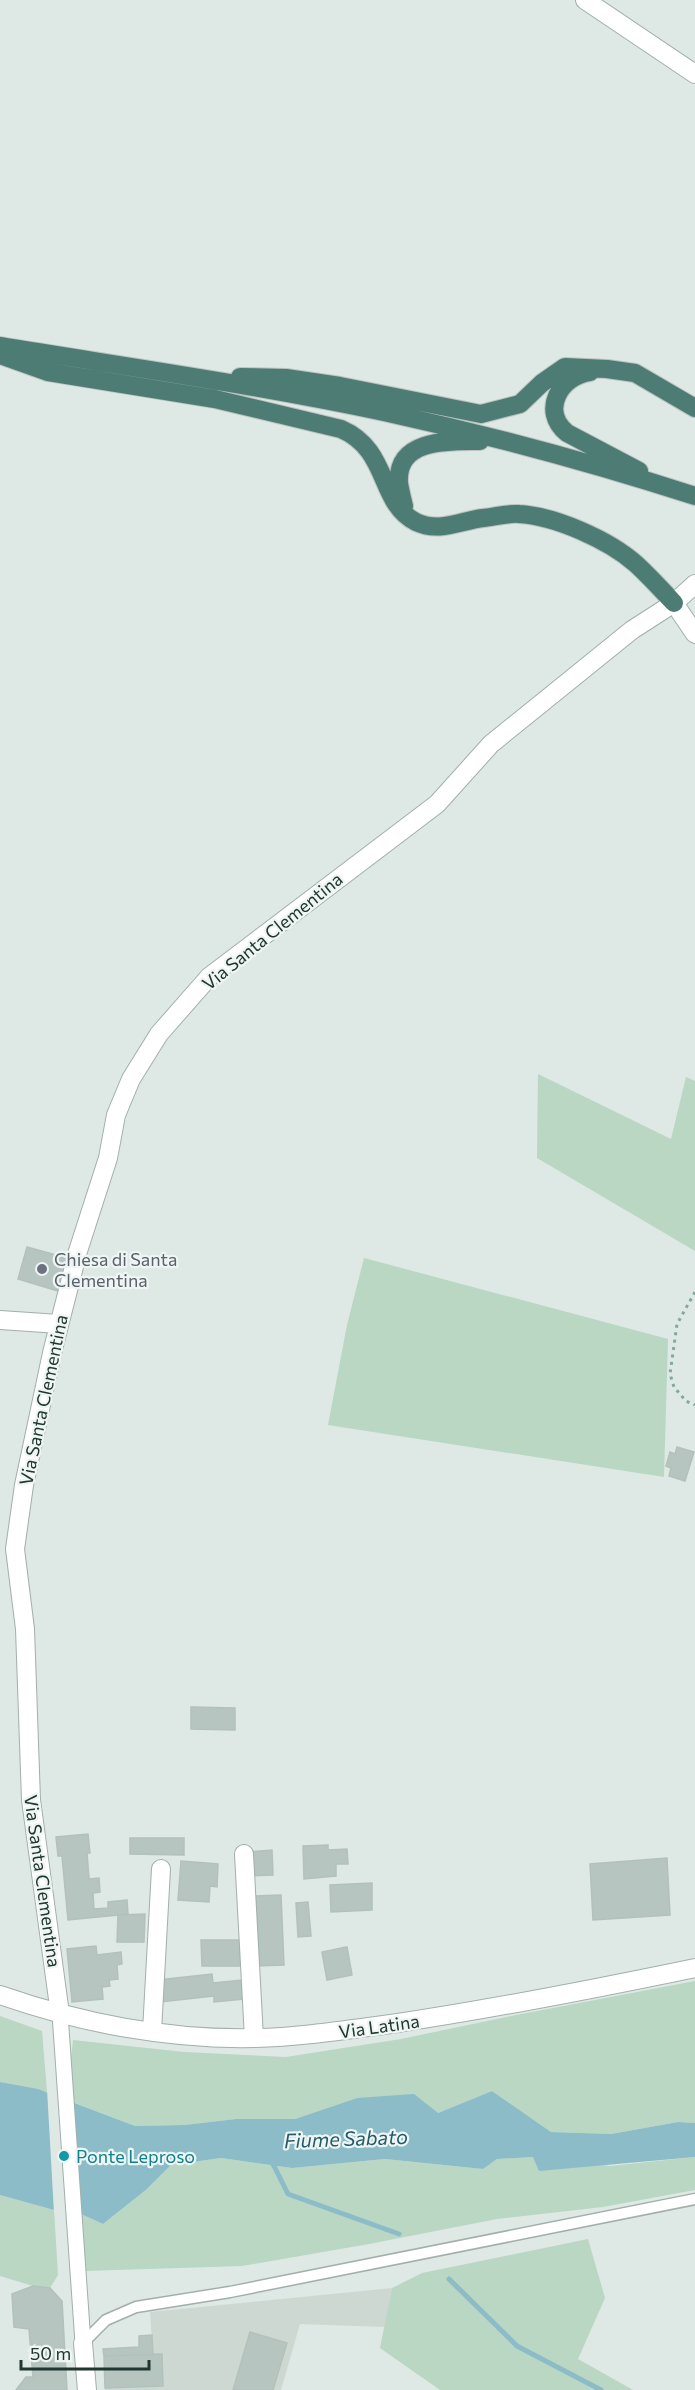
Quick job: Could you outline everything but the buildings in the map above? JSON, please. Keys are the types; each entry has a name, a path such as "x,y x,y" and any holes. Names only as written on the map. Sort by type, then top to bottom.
{"highway":[{"path":"0,346 202,378 383,412 521,444 695,495"},
{"path":"0,355 48,372 215,399 341,429 356,435 366,446 398,506 413,520 425,526 439,527 477,519 519,514 567,525 599,539 634,562 674,603"},
{"path":"202,378 250,376 286,378 414,399 481,414 520,404 542,383 565,367 607,369 635,373 695,408"},
{"path":"607,369 585,373 567,381 558,394 554,416 567,433 609,453 668,487"},
{"path":"405,514 399,481 401,469 405,460 417,447 428,443 478,441 521,444"}],"street":[{"path":"585,0 695,74"},
{"name":"Via Santa Clementina","path":"60,2014 31,1800 25,1629 15,1549 24,1485 59,1324 78,1251 105,1169 116,1114 131,1079 159,1034 209,977 437,804 492,744 632,630 674,603 695,584"},
{"path":"674,603 695,634"},
{"path":"0,1320 59,1324"},
{"path":"244,1854 254,2038"},
{"path":"152,2031 161,1869"},
{"name":"Via Latina","path":"0,1995 60,2014 152,2031 254,2038 316,2035 442,2016 695,1968"},
{"path":"60,2014 87,2390"}],"lane":[{"path":"83,2343 106,2320 136,2307 230,2292 695,2199"}],"path":[{"path":"695,1292 677,1324 670,1374 674,1387 686,1401 695,1405"}],"shaded area":[{"path":"392,2288 385,2327 300,2324 281,2390 105,2390 105,2388 163,2385 162,2354 153,2355 150,2312"}],"green space":[{"path":"538,1074 671,1139 686,1077 695,1081 695,1251 537,1158"},
{"path":"364,1258 668,1339 664,1477 328,1425 347,1325"},
{"path":"695,1981 695,2123 678,2122 611,2134 551,2132 492,2091 438,2113 357,2098 295,2119 236,2119 184,2125 135,2126 73,2102 70,2068 73,2040 184,2052 286,2057 401,2039"},
{"path":"0,2016 42,2031 47,2092 0,2082"},
{"path":"533,2157 610,2166 695,2157 695,2190 603,2207 497,2219 242,2266 84,2271 81,2214 103,2224 147,2189 171,2165 221,2158 292,2168 385,2159 483,2169 497,2159"},
{"path":"0,2195 54,2210 58,2275 50,2288 33,2286 0,2276"},
{"path":"588,2239 605,2298 578,2359 633,2390 440,2390 380,2348 392,2288 422,2273"}],"water":[{"name":"Fiume Sabato","path":"0,2082 38,2089 135,2126 184,2125 236,2119 295,2119 357,2098 414,2094 438,2113 492,2091 551,2132 611,2134 678,2122 695,2123 695,2157 539,2171 533,2157 497,2159 483,2169 385,2159 292,2168 221,2158 171,2165 147,2189 103,2224 81,2214 54,2210 0,2195"}],"pier":[{"path":"47,2089 73,2099 80,2217 54,2213"}],"waterway":[{"path":"271,2160 288,2194 399,2234"},
{"path":"449,2279 517,2346 601,2390"}],"place":[{"name":"Chiesa di Santa Clementina","path":"42,1269"},
{"name":"Ponte Leproso","path":"64,2156"}]}
